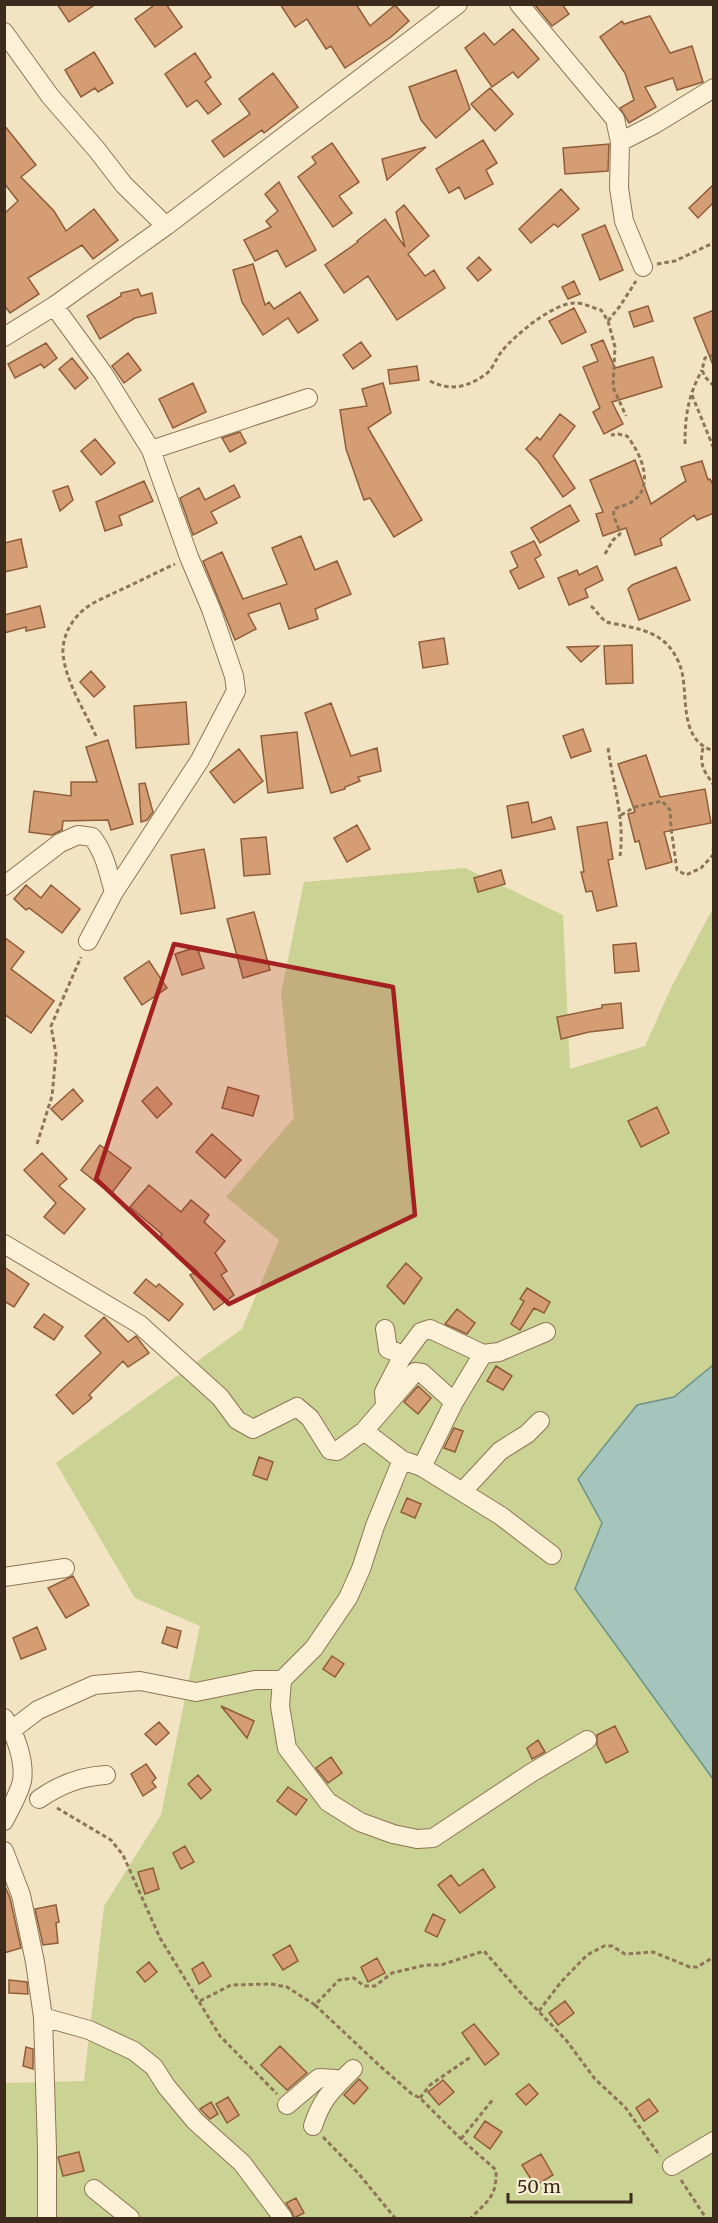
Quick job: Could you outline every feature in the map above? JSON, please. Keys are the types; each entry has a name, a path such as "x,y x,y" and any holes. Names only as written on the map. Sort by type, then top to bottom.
{"street":[{"path":"4,337 54,306 166,226 458,4"},
{"path":"519,4 615,119 620,142 619,188 624,221 643,267"},
{"path":"4,32 50,96 124,185 166,226"},
{"path":"620,142 655,124 714,88"},
{"path":"54,306 103,373 151,450 189,557 211,609 234,676 236,691 200,760 114,892 88,941"},
{"path":"151,450 308,398"},
{"path":"4,886 60,843 78,835 92,837 99,845 114,892"},
{"path":"4,1244 139,1324 220,1397 237,1420 253,1429 297,1407 310,1418 330,1450 338,1451 364,1431 415,1372 422,1373 454,1402"},
{"path":"384,1329 388,1349 396,1352 402,1359"},
{"path":"385,1407 384,1392 402,1359 421,1332 430,1329 483,1354 499,1352 546,1332"},
{"path":"422,1467 454,1402 483,1354"},
{"path":"462,1492 500,1451 528,1434 540,1421"},
{"path":"364,1431 402,1460 422,1467 501,1516 552,1555"},
{"path":"402,1460 348,1599 314,1648 282,1680 280,1706 287,1748 328,1802 360,1822 393,1834 417,1839 433,1838 531,1773 587,1740"},
{"path":"4,1577 65,1568"},
{"path":"4,1821 22,1781 19,1750 9,1724 94,1685 140,1680 196,1692 255,1680 282,1680"},
{"path":"39,1799 69,1783 92,1775 106,1775"},
{"path":"4,1851 21,1895 35,1962 43,2018 47,2218"},
{"path":"43,2018 89,2030 134,2050 154,2067 166,2086 195,2121 242,2163 283,2218"},
{"path":"313,2126 320,2105 353,2069"},
{"path":"287,2105 319,2078 336,2079 340,2082"},
{"path":"672,2166 714,2141"},
{"path":"94,2188 130,2218"}],"path":[{"path":"430,381 442,387 460,388 487,374 502,351 525,330 548,313 576,302 601,310 608,321 615,347 613,387 626,416"},
{"path":"685,444 685,416 691,393 705,358 714,355"},
{"path":"702,370 714,386"},
{"path":"691,393 714,449"},
{"path":"606,554 613,540 620,534 619,525 613,513 614,509 629,503 639,494 646,481 643,466 634,445 627,436 611,435"},
{"path":"96,736 66,667 63,655 64,640 68,629 80,613 93,604 189,557"},
{"path":"591,606 607,622 653,633 668,645 679,663 683,679 686,718 696,740 704,748 714,751"},
{"path":"608,748 611,774 621,815 620,856"},
{"path":"704,748 700,761 705,775 714,785"},
{"path":"621,815 635,807 662,801 670,810 670,828 677,870 686,876 701,868 713,855 714,837"},
{"path":"37,1144 52,1096 56,1054 51,1026 88,941"},
{"path":"39,1799 111,1840 123,1855 160,1938 220,2036 287,2105"},
{"path":"539,2011 561,1982 587,1955 604,1946 612,1946 625,1954 653,1952 690,1967 697,1967 714,1957"},
{"path":"315,2005 339,1980 354,1978 364,1986 375,1986 392,1973 426,1965 441,1965 484,1951 566,2040 596,2079 625,2107 672,2171 672,2166"},
{"path":"200,2001 231,1985 271,1984 287,1987 315,2005 380,2066 412,2094 420,2098 496,2170 497,2187 471,2218"},
{"path":"420,2098 430,2085 472,2056"},
{"path":"461,2139 494,2098"},
{"path":"313,2126 395,2218"},
{"path":"672,2166 706,2218"}],"highlighted area":[{"path":"174,944 393,987 415,1215 229,1304 96,1179"}],"green space":[{"path":"465,868 563,915 570,1069 645,1046 671,988 713,908 713,2218 5,2218 4,2083 84,2081 104,1906 161,1815 200,1626 135,1598 56,1463 242,1329 279,1240 226,1197 294,1118 281,993 304,882"}],"water":[{"path":"713,1365 713,1779 575,1589 602,1523 578,1479 637,1405 674,1397"}],"building":[{"path":"57,4 96,4 69,22"},
{"path":"156,4 166,4 182,27 155,47 135,19"},
{"path":"280,4 356,4 370,26 395,5 409,21 391,37 345,68 331,46 326,49 307,19 295,27"},
{"path":"534,4 562,4 569,14 552,26"},
{"path":"650,16 670,53 692,46 703,82 677,90 673,78 645,87 656,107 629,123 620,108 634,100 625,73 600,37 622,21 624,24"},
{"path":"513,29 539,59 518,78 513,72 492,87 465,48 484,33 494,45"},
{"path":"94,52 113,83 98,92 95,88 81,97 65,70"},
{"path":"195,53 211,77 205,82 221,104 208,114 197,100 187,107 165,74"},
{"path":"456,70 470,109 436,138 421,120 409,87"},
{"path":"273,73 298,107 264,133 262,130 224,157 212,141 250,114 239,99"},
{"path":"490,88 513,114 495,131 471,104"},
{"path":"4,125 36,165 21,177 54,211 66,231 94,209 118,240 93,259 82,245 28,278 39,294 10,313 4,305 4,214 18,201 4,183"},
{"path":"483,140 497,163 486,170 493,184 465,199 459,187 449,193 436,169"},
{"path":"332,143 359,182 339,196 352,213 333,227 298,177 316,163 312,157"},
{"path":"609,144 608,171 565,174 563,148"},
{"path":"426,147 387,180 382,159"},
{"path":"279,182 316,250 286,267 277,250 255,261 244,240 271,227 266,221 278,211 265,194"},
{"path":"714,184 714,202 698,218 689,208"},
{"path":"561,189 579,209 558,227 554,224 531,243 519,229"},
{"path":"404,205 429,236 408,254 425,276 434,270 445,288 397,320 368,276 344,293 325,265 358,242 385,219 405,247 396,212"},
{"path":"605,225 623,270 600,280 582,235"},
{"path":"479,257 491,270 478,281 467,268"},
{"path":"253,264 265,305 269,302 274,309 300,292 318,320 298,333 288,318 263,335 242,302 233,270"},
{"path":"574,281 580,294 568,299 562,287"},
{"path":"138,289 141,296 152,293 156,313 135,318 100,339 87,316 121,296 121,293"},
{"path":"648,306 653,321 634,327 629,312"},
{"path":"574,308 586,332 562,344 549,321"},
{"path":"714,310 714,365 713,365 694,318"},
{"path":"603,340 615,368 653,357 662,387 612,402 623,424 604,434 593,412 600,408 583,367 598,361 591,345"},
{"path":"361,342 371,356 353,369 343,355"},
{"path":"46,343 57,358 44,368 41,364 15,378 8,364"},
{"path":"128,353 141,370 124,383 112,366"},
{"path":"72,358 88,378 75,389 59,369"},
{"path":"417,366 419,380 390,384 388,370"},
{"path":"193,383 206,412 173,428 159,399"},
{"path":"383,383 391,413 368,428 422,520 394,537 370,498 364,500 346,449 340,410 367,406 362,389"},
{"path":"560,414 575,426 553,456 575,488 563,497 538,461 526,449 537,437 540,440"},
{"path":"240,432 246,443 230,452 222,438"},
{"path":"95,439 115,463 101,475 81,451"},
{"path":"635,460 651,504 686,481 681,467 702,461 708,480 710,479 714,487 714,513 697,520 694,515 660,539 662,545 635,555 626,528 603,536 596,514 603,512 590,480"},
{"path":"144,481 153,501 119,516 122,525 105,531 96,502"},
{"path":"234,485 240,497 211,512 217,523 193,535 180,498 199,488 205,500"},
{"path":"68,486 73,500 60,511 53,491"},
{"path":"570,505 579,521 540,543 531,528"},
{"path":"301,536 315,570 337,561 351,594 315,609 318,619 289,629 280,603 248,614 256,629 235,640 203,561 222,552 243,599 287,584 272,548"},
{"path":"21,539 27,567 4,572 4,543"},
{"path":"534,541 541,555 535,559 544,577 519,589 510,571 518,567 511,552"},
{"path":"597,566 603,580 585,589 588,597 569,605 558,578 577,570 579,575"},
{"path":"676,567 690,600 639,620 628,589 632,585"},
{"path":"40,606 45,627 26,631 26,627 4,633 4,615"},
{"path":"444,638 448,664 423,668 419,642"},
{"path":"632,645 633,683 606,684 604,646"},
{"path":"599,646 581,662 567,647"},
{"path":"91,671 105,687 94,697 80,682"},
{"path":"186,702 189,744 136,748 134,706"},
{"path":"331,703 351,756 377,748 381,771 358,777 360,781 331,793 305,713"},
{"path":"583,729 591,751 571,758 563,736"},
{"path":"297,732 303,788 268,793 261,736"},
{"path":"108,740 133,824 111,830 108,820 63,821 62,830 52,835 29,832 34,791 71,796 71,782 97,782 86,747"},
{"path":"239,749 263,781 234,803 210,772"},
{"path":"646,755 660,797 705,789 711,823 664,832 672,862 646,869 639,841 635,842 628,814 635,812 618,764"},
{"path":"145,783 153,812 147,820 141,822 139,784"},
{"path":"528,802 532,823 551,817 555,829 512,838 507,806"},
{"path":"607,822 613,859 608,860 617,906 597,911 592,891 586,892 581,872 584,872 577,827"},
{"path":"357,825 370,849 347,862 334,838"},
{"path":"266,837 270,874 244,876 241,839"},
{"path":"204,849 215,908 181,914 171,855"},
{"path":"501,870 505,884 478,892 474,878"},
{"path":"26,885 41,898 51,885 80,909 62,933 29,908 26,910 14,899"},
{"path":"254,912 270,970 243,978 227,919"},
{"path":"4,937 24,952 11,969 54,1001 31,1033 4,1014"},
{"path":"636,943 639,971 615,973 613,945"},
{"path":"197,947 204,968 182,975 175,954"},
{"path":"149,961 167,988 142,1005 124,978"},
{"path":"621,1003 623,1028 589,1032 561,1039 557,1017 602,1008 602,1005"},
{"path":"157,1087 172,1104 157,1118 142,1101"},
{"path":"228,1087 259,1096 253,1116 222,1108"},
{"path":"73,1089 83,1101 62,1120 51,1109"},
{"path":"657,1107 669,1133 641,1147 628,1121"},
{"path":"212,1134 241,1160 225,1178 196,1152"},
{"path":"100,1145 131,1168 111,1194 81,1170"},
{"path":"42,1153 67,1179 59,1186 85,1209 64,1234 44,1217 56,1203 24,1170"},
{"path":"149,1185 181,1212 191,1200 209,1215 204,1222 225,1241 215,1253 227,1271 221,1275 234,1295 214,1310 190,1275 197,1271 159,1239 162,1234 130,1207"},
{"path":"406,1263 422,1278 404,1304 387,1286"},
{"path":"4,1267 29,1284 14,1307 4,1301"},
{"path":"146,1279 156,1287 159,1284 183,1304 169,1321 134,1293"},
{"path":"527,1288 550,1302 544,1313 534,1308 520,1330 511,1324 524,1301 520,1299"},
{"path":"457,1309 475,1323 467,1334 445,1324"},
{"path":"44,1314 63,1327 54,1340 34,1327"},
{"path":"104,1317 128,1342 136,1336 149,1353 128,1367 123,1361 89,1395 92,1398 73,1414 56,1395 101,1353 85,1336"},
{"path":"496,1366 512,1376 503,1390 487,1381"},
{"path":"418,1386 431,1398 418,1414 404,1402"},
{"path":"454,1428 463,1431 455,1452 444,1448"},
{"path":"259,1457 273,1462 267,1480 253,1475"},
{"path":"407,1498 421,1504 415,1518 401,1512"},
{"path":"73,1576 89,1605 66,1618 48,1588"},
{"path":"37,1627 46,1649 21,1659 13,1638"},
{"path":"167,1627 181,1631 177,1648 162,1643"},
{"path":"332,1656 344,1664 335,1677 323,1669"},
{"path":"221,1706 254,1721 247,1738"},
{"path":"159,1722 169,1733 156,1745 145,1734"},
{"path":"615,1726 628,1752 606,1763 597,1745 597,1735"},
{"path":"538,1740 545,1752 532,1759 527,1748"},
{"path":"331,1757 342,1773 328,1783 316,1768"},
{"path":"146,1764 156,1778 152,1782 156,1787 143,1796 131,1774"},
{"path":"198,1775 211,1790 201,1799 188,1784"},
{"path":"288,1787 307,1800 296,1815 277,1801"},
{"path":"185,1846 194,1862 181,1869 173,1853"},
{"path":"153,1868 159,1889 145,1894 138,1872"},
{"path":"483,1869 495,1887 460,1913 438,1885 451,1875 459,1886"},
{"path":"4,1884 10,1898 21,1948 4,1953"},
{"path":"56,1905 59,1922 56,1923 58,1943 43,1945 35,1909"},
{"path":"433,1914 445,1920 437,1937 425,1931"},
{"path":"290,1945 298,1961 283,1970 273,1955"},
{"path":"377,1958 385,1973 368,1982 361,1967"},
{"path":"149,1962 157,1972 145,1982 137,1972"},
{"path":"203,1962 211,1976 199,1984 192,1969"},
{"path":"9,1980 27,1982 28,1994 9,1993"},
{"path":"565,2001 574,2013 558,2025 549,2013"},
{"path":"474,2024 499,2054 485,2065 462,2033"},
{"path":"280,2046 307,2073 287,2090 261,2065"},
{"path":"26,2047 33,2049 33,2069 23,2066"},
{"path":"359,2079 368,2088 354,2104 344,2095"},
{"path":"443,2080 454,2092 439,2105 428,2092"},
{"path":"529,2084 538,2094 526,2105 516,2094"},
{"path":"228,2097 239,2115 227,2123 216,2104"},
{"path":"649,2099 658,2111 644,2121 636,2108"},
{"path":"211,2102 218,2114 210,2119 200,2109"},
{"path":"485,2121 502,2132 490,2149 474,2137"},
{"path":"79,2152 84,2171 63,2176 58,2157"},
{"path":"541,2154 553,2175 535,2186 522,2165"},
{"path":"296,2198 304,2213 294,2218 286,2203"}]}
